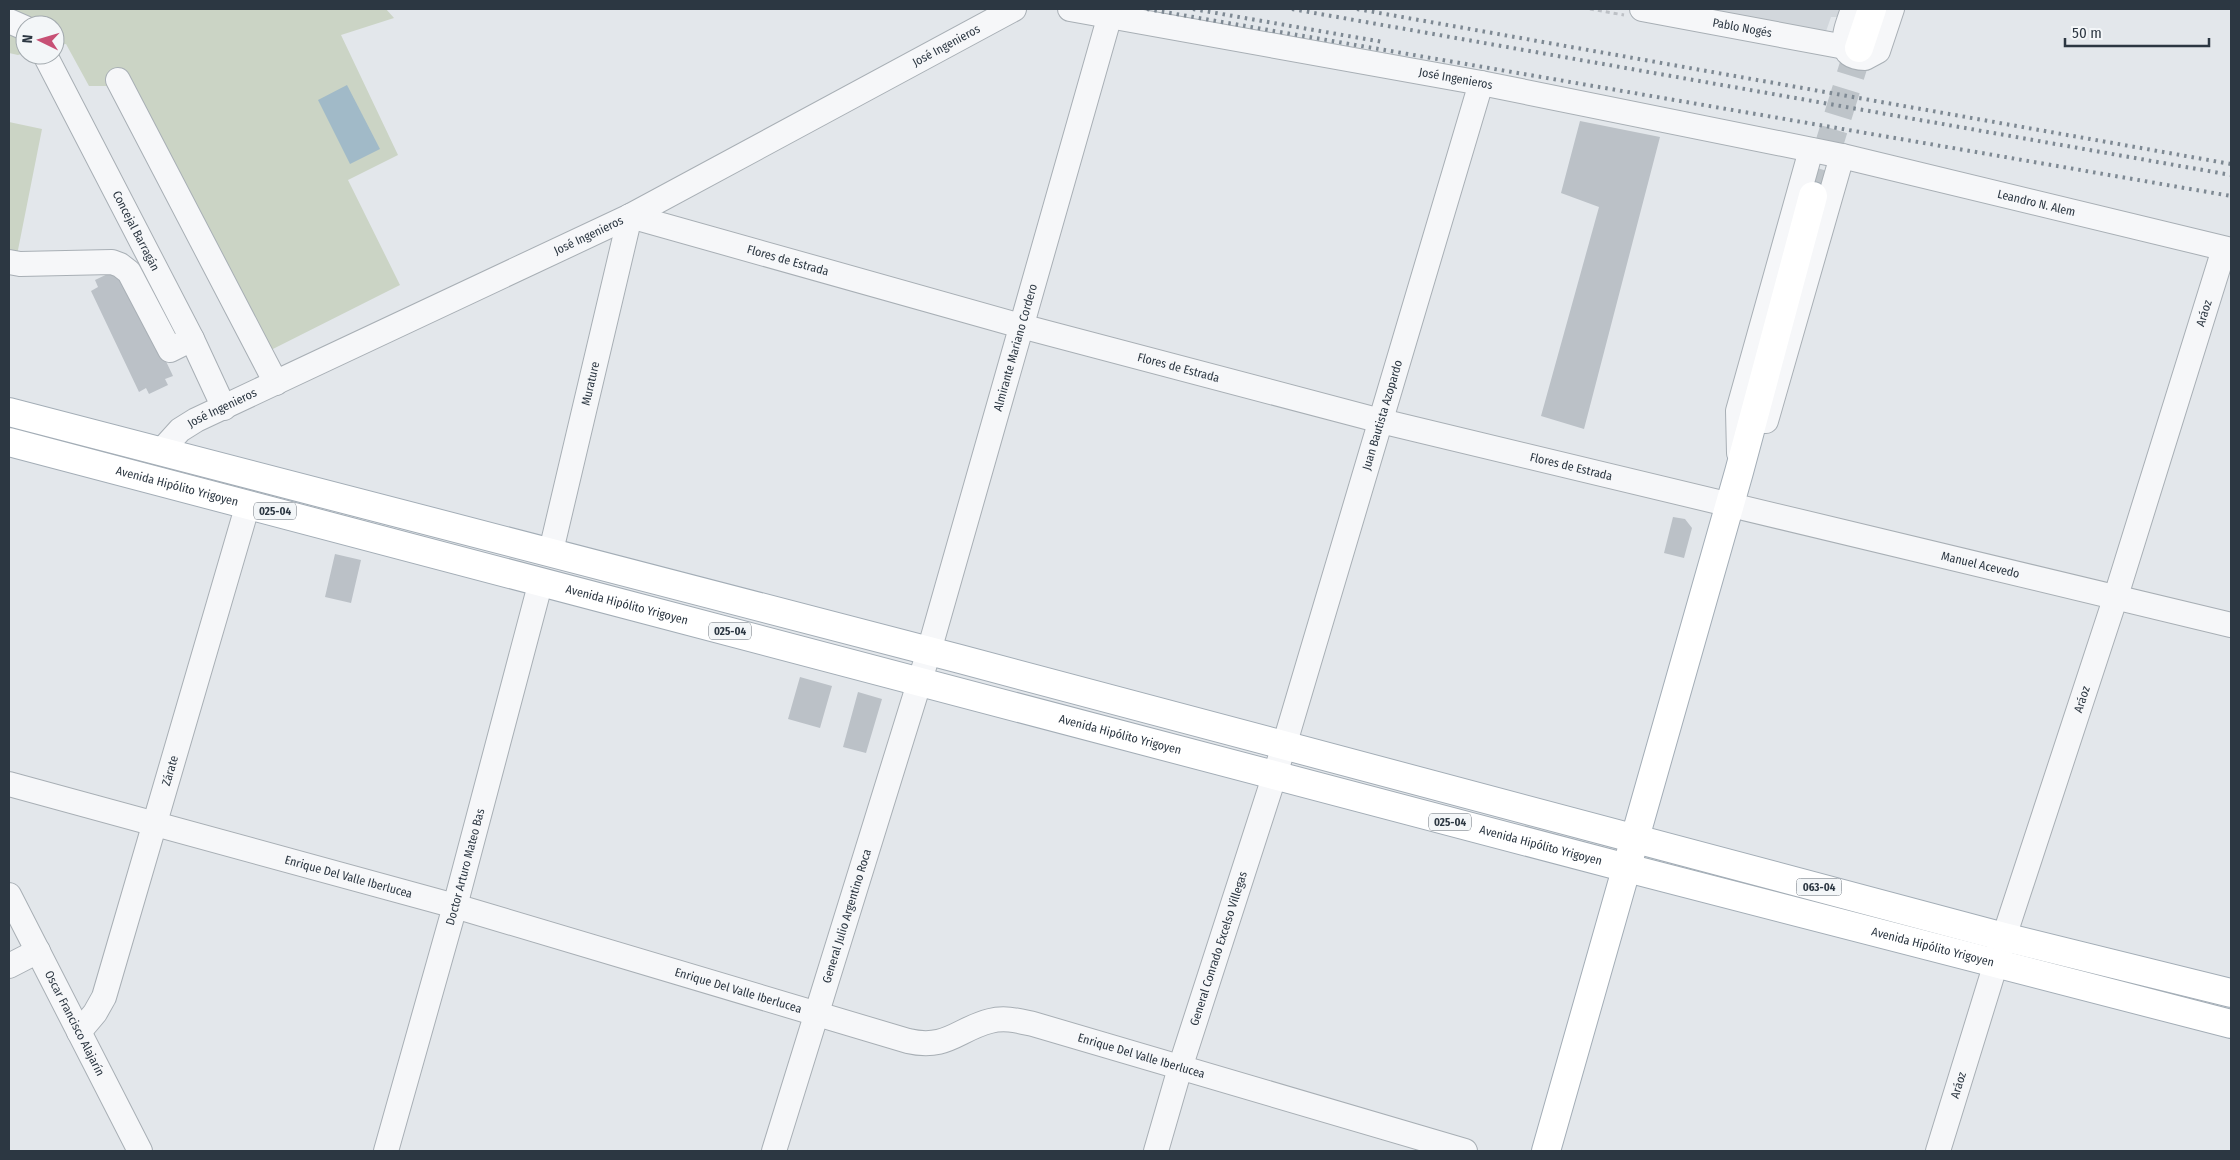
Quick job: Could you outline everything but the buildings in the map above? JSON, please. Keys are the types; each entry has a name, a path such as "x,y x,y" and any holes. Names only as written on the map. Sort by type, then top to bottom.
{"main road":[{"path":"1852,47 1872,9"},
{"path":"1546,1151 1739,472 1813,196"},
{"name":"025-04","path":"9,412 551,551 1635,838"},
{"name":"Avenida Hipólito Yrigoyen","path":"9,442 1627,868 2231,1024"},
{"name":"063-04","path":"1635,838 2004,936 2231,993"}],"street":[{"name":"José Ingenieros","path":"161,450 180,430 196,420 630,216 1014,9"},
{"name":"José Ingenieros","path":"1070,9 1481,83 1842,156"},
{"name":"Pablo Nogés","path":"1642,9 1852,47 1853,56 1858,58 1872,56 1881,44 1892,9"},
{"path":"1852,47 1844,35 1853,9"},
{"name":"Almirante Mariano Cordero","path":"919,681 1110,15"},
{"name":"Concejal Barragán","path":"50,65 192,339 224,408"},
{"path":"118,80 276,383"},
{"name":"Juan Bautista Azopardo","path":"1284,746 1481,83"},
{"path":"1739,472 1738,411 1812,150"},
{"path":"1739,472 1766,421 1842,156"},
{"name":"Leandro N. Alem","path":"1842,156 2228,249"},
{"name":"Flores de Estrada","path":"630,216 1021,326 1381,421 1729,505"},
{"name":"Murature","path":"551,551 630,216"},
{"name":"Aráoz","path":"1938,1151 2004,936 2228,249"},
{"path":"9,262 20,264 112,262 120,265 129,272 170,350 192,339"},
{"name":"Zárate","path":"79,1032 95,1013 104,997 156,825 248,504"},
{"name":"Manuel Acevedo","path":"1729,505 2231,625"},
{"name":"Doctor Arturo Mateo Bas","path":"386,1151 455,906 541,581"},
{"name":"General Julio Argentino Roca","path":"774,1151 919,681"},
{"name":"General Conrado Excelso Villegas","path":"1156,1151 1180,1068 1284,746"},
{"name":"Enrique Del Valle Iberlucea","path":"9,784 455,906 924,1045 937,1043 989,1021 1007,1019 1033,1024 1465,1151"},
{"name":"Oscar Francisco Alajarín","path":"9,895 140,1151"},
{"path":"9,966 38,951"}],"shaded area":[{"path":"1665,9 1850,9 1848,17 1831,17 1823,40"}],"green space":[{"path":"9,9 386,9 394,18 341,35 398,155 348,180 400,285 255,358 109,86 89,86 65,44 65,15 15,15 15,54 9,53"},
{"path":"9,122 42,129 17,255 9,253"}],"water":[{"path":"347,85 380,149 350,164 318,100"}],"tunnel":[{"path":"1813,196 1859,48"}],"railway":[{"path":"1147,9 2231,196"},
{"path":"1193,9 1383,42"},
{"path":"1292,9 2231,175"},
{"path":"1357,9 2231,164"}]}
